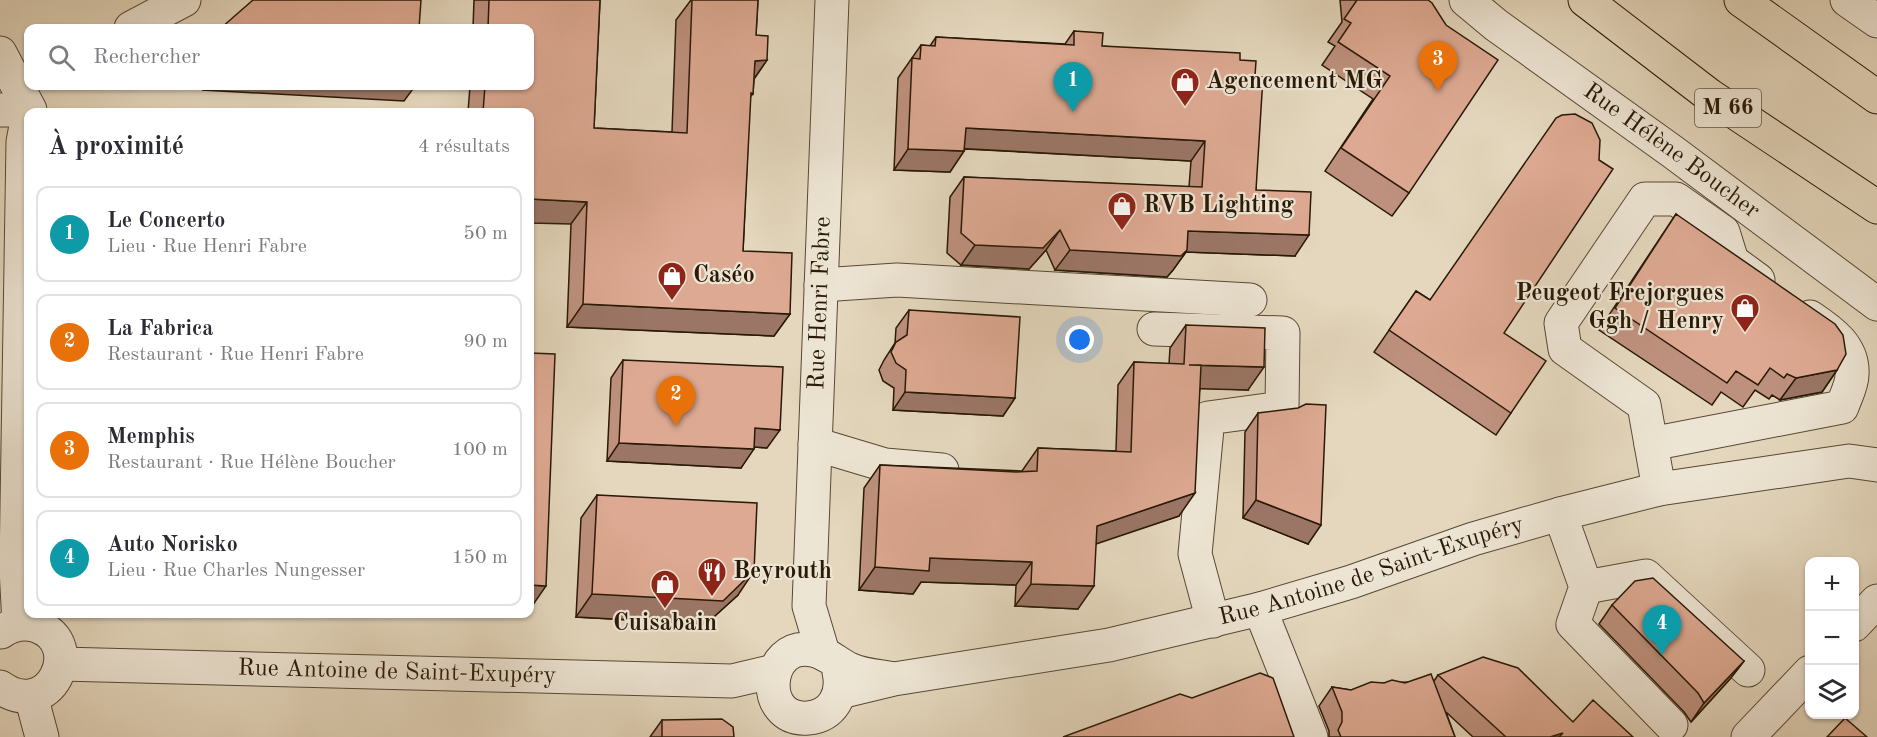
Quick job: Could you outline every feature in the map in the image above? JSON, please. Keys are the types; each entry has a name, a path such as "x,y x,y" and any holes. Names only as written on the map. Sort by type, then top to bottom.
{"highway":[{"name":"M 66","path":"1585,0 1709,95 1877,207"},
{"path":"1741,0 1877,97"}],"street":[{"path":"139,24 184,0"},
{"name":"Rue Henri Fabre","path":"827,657 809,606 832,0"},
{"name":"Rue Hélène Boucher","path":"1466,0 1496,25 1673,152 1877,304"},
{"path":"1847,0 1877,21"},
{"path":"0,53 27,106"},
{"path":"15,692 42,692 58,676 61,664 57,643 40,627 30,624 10,629 16,568 10,265 24,133"},
{"path":"1651,444 1842,407 1853,376 1848,350 1833,332 1732,261 1723,232 1676,198 1645,199 1561,323 1565,349 1644,405 1659,489"},
{"path":"821,285 897,280 1250,300"},
{"path":"1154,329 1283,333 1282,408 1208,418 1196,554 1213,621"},
{"path":"815,444 885,465 967,472"},
{"name":"Rue Antoine de Saint-Exupéry","path":"826,714 894,679 1109,645 1213,621 1352,582 1473,539 1560,514 1659,489 1863,463 1877,445"},
{"path":"1560,514 1586,587 1573,624 1671,725"},
{"path":"1586,587 1646,576 1748,670"},
{"path":"1859,620 1877,601"},
{"name":"Rue Henri Fabre","path":"782,662 809,606"},
{"path":"1260,609 1311,737"},
{"path":"800,650 812,650 827,657 838,670 841,681 826,714 806,718 788,717 773,693 772,682 782,662 800,650"},
{"name":"Rue Antoine de Saint-Exupéry","path":"827,657 852,671 894,679"},
{"name":"Rue Antoine de Saint-Exupéry","path":"61,664 732,681 782,662"},
{"path":"1748,737 1805,676"},
{"name":"Rue Antoine de Saint-Exupéry","path":"732,681 788,717"},
{"path":"15,692 42,737"}],"building":[{"path":"253,0 421,0 419,24 226,24"},
{"path":"489,0 600,0 594,128 687,133 692,0 758,0 756,35 768,36 767,60 755,61 753,94 751,93 743,251 792,253 790,314 583,304 587,202 534,199 534,108 483,108 485,90 534,90 534,24 488,24"},
{"path":"1357,0 1428,0 1446,25 1498,60 1409,193 1341,148 1390,76 1338,42 1351,23 1344,19"},
{"path":"1074,31 1103,33 1102,46 1240,53 1240,60 1256,61 1255,76 1263,77 1256,190 1311,192 1309,235 1188,231 1187,250 1181,256 1070,250 1060,230 1043,248 975,245 961,233 964,177 1202,187 1205,141 966,128 964,151 908,149 912,58 920,59 921,45 935,46 936,37 1074,45"},
{"path":"1575,114 1592,123 1600,140 1599,160 1613,169 1504,333 1546,361 1511,413 1389,330 1416,291 1430,300 1556,118"},
{"path":"1676,214 1835,324 1843,335 1846,354 1837,370 1796,378 1787,374 1784,378 1770,368 1758,385 1736,371 1727,383 1615,308"},
{"path":"909,310 1020,317 1015,398 905,392 906,370 896,363 891,352 896,342 907,335"},
{"path":"1186,325 1265,328 1264,367 1201,365 1195,493 1097,526 1094,586 1031,584 1032,562 930,558 929,571 875,567 880,465 1016,472 1037,471 1038,448 1131,452 1134,362 1184,364"},
{"path":"534,353 555,354 546,586 534,585"},
{"path":"623,360 783,367 780,430 755,428 754,449 619,443"},
{"path":"1306,404 1326,405 1321,525 1256,500 1258,413 1298,408"},
{"path":"597,495 757,503 754,571 723,601 592,594"},
{"path":"1653,578 1744,661 1704,703 1698,693 1612,605 1635,581"},
{"path":"1483,657 1518,668 1573,722 1593,700 1633,737 1559,737 1563,733 1550,737 1506,737 1438,675"},
{"path":"1260,673 1273,678 1294,737 1063,737 1180,694 1192,698"},
{"path":"1431,674 1455,737 1341,737 1338,730 1342,722 1342,712 1332,687 1351,690 1371,682 1384,683 1392,680 1405,683"},
{"path":"722,719 733,727 734,737 662,737 662,720"},
{"path":"1846,719 1867,737 1827,737"}],"place":[{"name":"Memphis","path":"1438,91"},
{"name":"Agencement MG","path":"1185,108"},
{"name":"Le Concerto","path":"1073,112"},
{"name":"RVB Lighting","path":"1122,232"},
{"name":"Caséo","path":"672,302"},
{"name":"Peugeot Frejorgues Ggh / Henry","path":"1745,334"},
{"name":"La Fabrica","path":"676,426"},
{"name":"Beyrouth","path":"712,598"},
{"name":"Cuisabain","path":"665,610"},
{"name":"Auto Norisko","path":"1662,655"}]}
